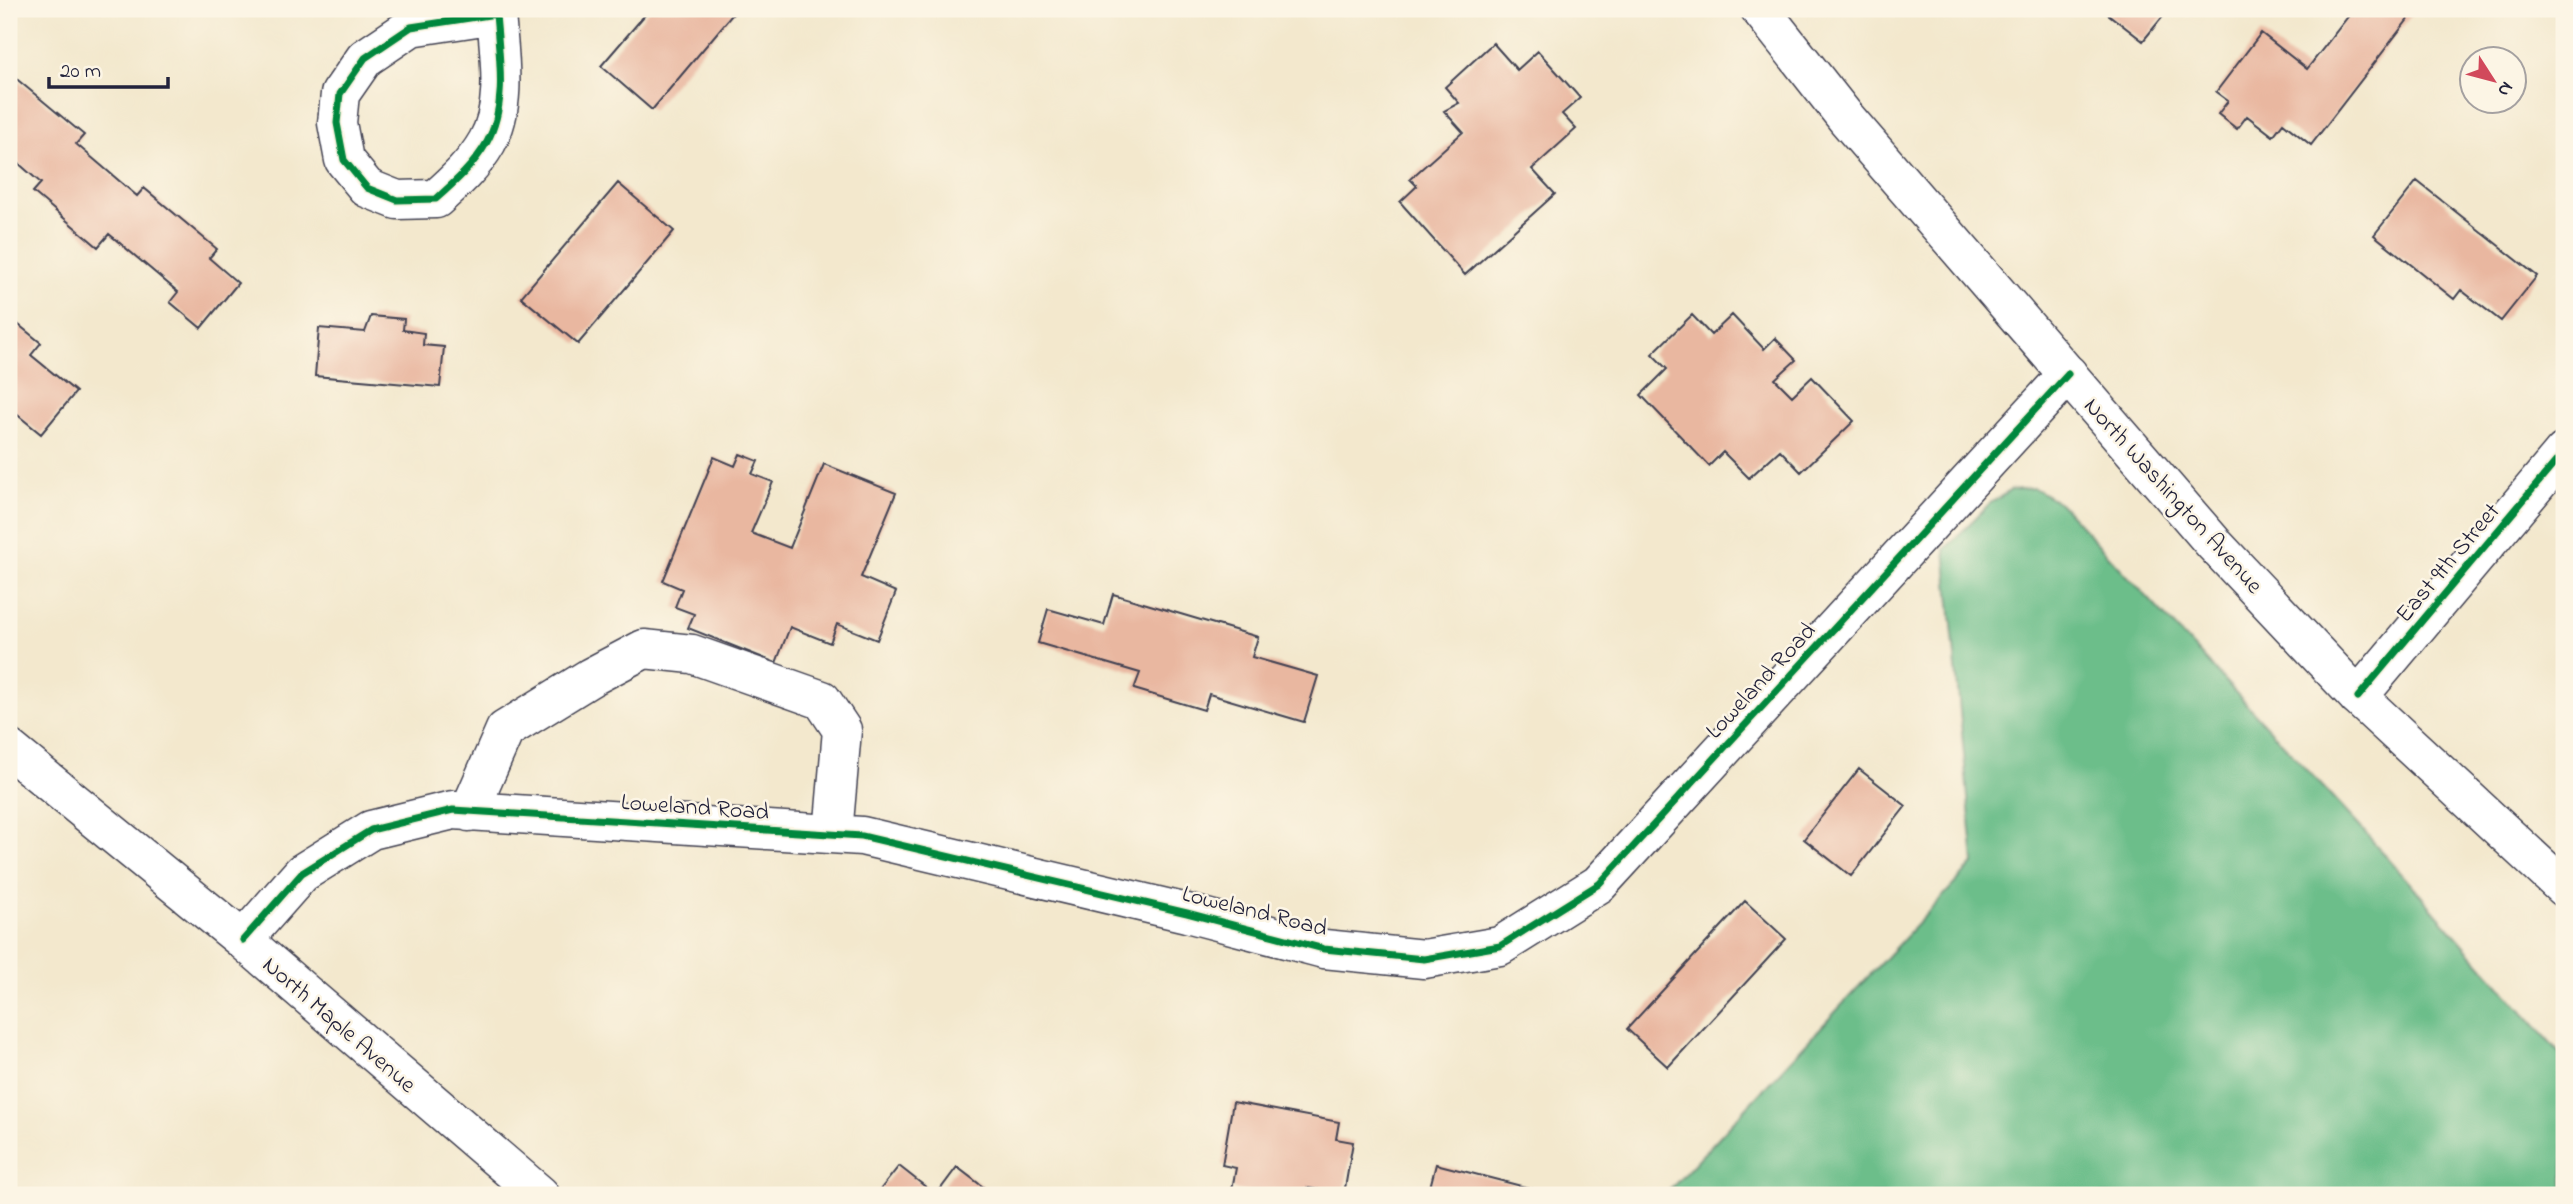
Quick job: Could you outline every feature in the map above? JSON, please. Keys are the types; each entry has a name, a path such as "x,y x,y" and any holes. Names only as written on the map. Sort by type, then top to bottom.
{"street":[{"name":"North Washington Avenue","path":"1760,9 1846,118 2216,544 2358,697 2564,888"},
{"path":"499,11 500,83 496,112 488,141 465,172 436,199 397,200 367,188 344,160 337,123 340,94 365,58 411,27 499,11"},
{"name":"Loweland Road","path":"243,940 302,873 371,830 453,810 862,836 1187,912 1324,949 1424,959 1500,946 1599,884 2067,374"},
{"name":"East 9th Street","path":"2358,697 2564,452"},
{"path":"469,811 505,730 591,677 644,649 692,654 822,700 842,730 833,834"},
{"name":"North Maple Avenue","path":"9,749 243,940 524,1190"}],"green space":[{"path":"2034,488 2060,503 2361,828 2564,1058 2564,1195 1665,1195 1974,863 1945,549 1989,504 2011,490"}],"building":[{"path":"650,9 737,9 652,110 601,66"},
{"path":"2112,9 2169,9 2143,41 2108,14"},
{"path":"2354,9 2416,9 2311,145 2283,123 2273,136 2247,116 2237,129 2218,114 2228,101 2216,92 2261,33 2307,69"},
{"path":"1493,43 1517,70 1538,51 1580,98 1562,114 1576,129 1532,169 1555,194 1465,275 1400,202 1417,186 1410,179 1463,132 1444,111 1459,103 1445,87"},
{"path":"13,76 84,135 76,144 137,196 144,188 217,249 209,258 238,283 201,328 170,302 178,292 109,234 98,247 33,192 41,183 9,155 9,81"},
{"path":"2417,181 2537,276 2501,321 2461,290 2454,299 2374,235"},
{"path":"618,183 674,231 578,344 521,297"},
{"path":"1692,315 1711,335 1732,315 1764,349 1775,338 1796,360 1775,379 1792,396 1812,377 1854,421 1801,472 1780,450 1749,478 1723,452 1709,466 1641,395 1667,369 1652,354"},
{"path":"371,316 404,319 403,330 424,333 423,345 444,347 440,387 315,376 319,328 365,332"},
{"path":"9,317 41,343 31,355 76,392 41,434 9,408"},
{"path":"740,454 758,461 752,474 773,482 751,533 790,548 824,464 896,493 861,577 896,592 877,640 837,624 830,643 790,627 776,663 688,628 694,614 675,607 682,589 663,581 714,457 735,466"},
{"path":"1113,594 1258,637 1252,657 1318,676 1304,722 1209,694 1204,710 1134,689 1140,673 1038,643 1048,609 1104,625"},
{"path":"1859,769 1906,806 1851,876 1804,839"},
{"path":"1745,901 1786,939 1668,1067 1627,1029"},
{"path":"1233,1102 1339,1122 1336,1139 1353,1142 1344,1194 1307,1188 1305,1195 1264,1195 1232,1189 1236,1168 1222,1165"},
{"path":"1436,1164 1533,1189 1531,1195 1428,1195"},
{"path":"899,1166 936,1195 876,1195"},
{"path":"957,1167 987,1190 983,1195 936,1195"}],"cycle path":[{"path":"496,14 501,80 498,112 494,128 476,158 436,199 397,200 367,188 344,160 337,123 340,94 365,58 411,27 496,14 501,9"},
{"path":"243,940 302,873 371,830 453,810 862,836 1187,913 1324,949 1424,959 1500,946 1599,884 2068,374"},
{"path":"2358,697 2564,452"}]}
